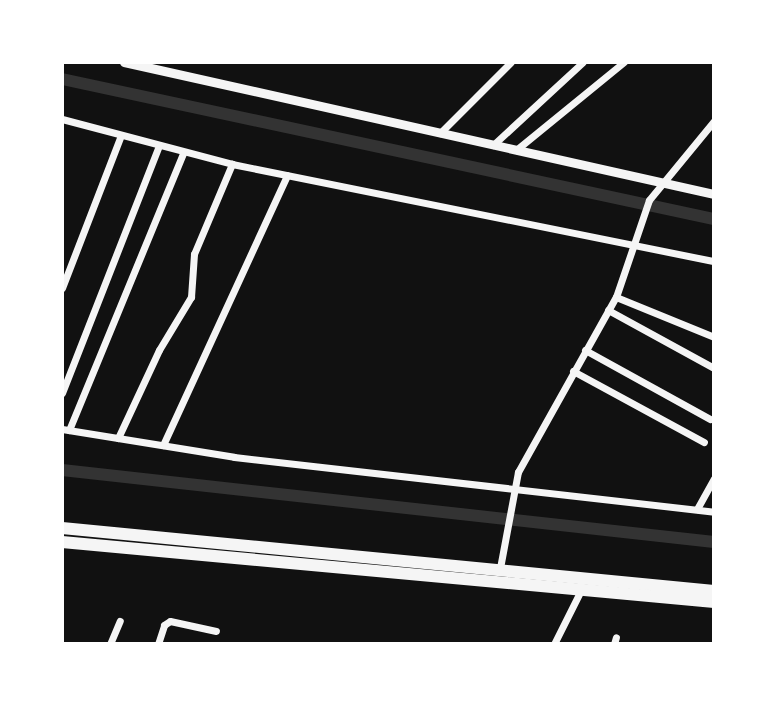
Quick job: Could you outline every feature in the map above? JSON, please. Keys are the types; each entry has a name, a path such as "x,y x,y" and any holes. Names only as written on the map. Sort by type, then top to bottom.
{"highway":[{"path":"62,528 714,591"},
{"path":"62,542 714,602"}],"street":[{"path":"124,62 714,194"},
{"path":"440,133 511,62"},
{"path":"493,145 583,62"},
{"path":"516,150 624,62"},
{"path":"62,119 232,164 714,261"},
{"path":"500,568 518,472 616,297 649,200 714,121"},
{"path":"62,288 121,135"},
{"path":"62,393 159,146"},
{"path":"183,153 66,429 163,445 513,490 714,512"},
{"path":"118,438 159,350 191,297 194,254 232,164"},
{"path":"163,445 287,175"},
{"path":"616,297 714,337"},
{"path":"608,310 714,368"},
{"path":"585,350 710,419"},
{"path":"573,371 704,442"},
{"path":"697,509 714,478"},
{"path":"554,644 582,588"},
{"path":"110,644 120,621"},
{"path":"158,644 164,625 170,621 216,631"}],"waterway":[{"path":"62,79 714,219"},
{"path":"62,470 714,542"}]}
